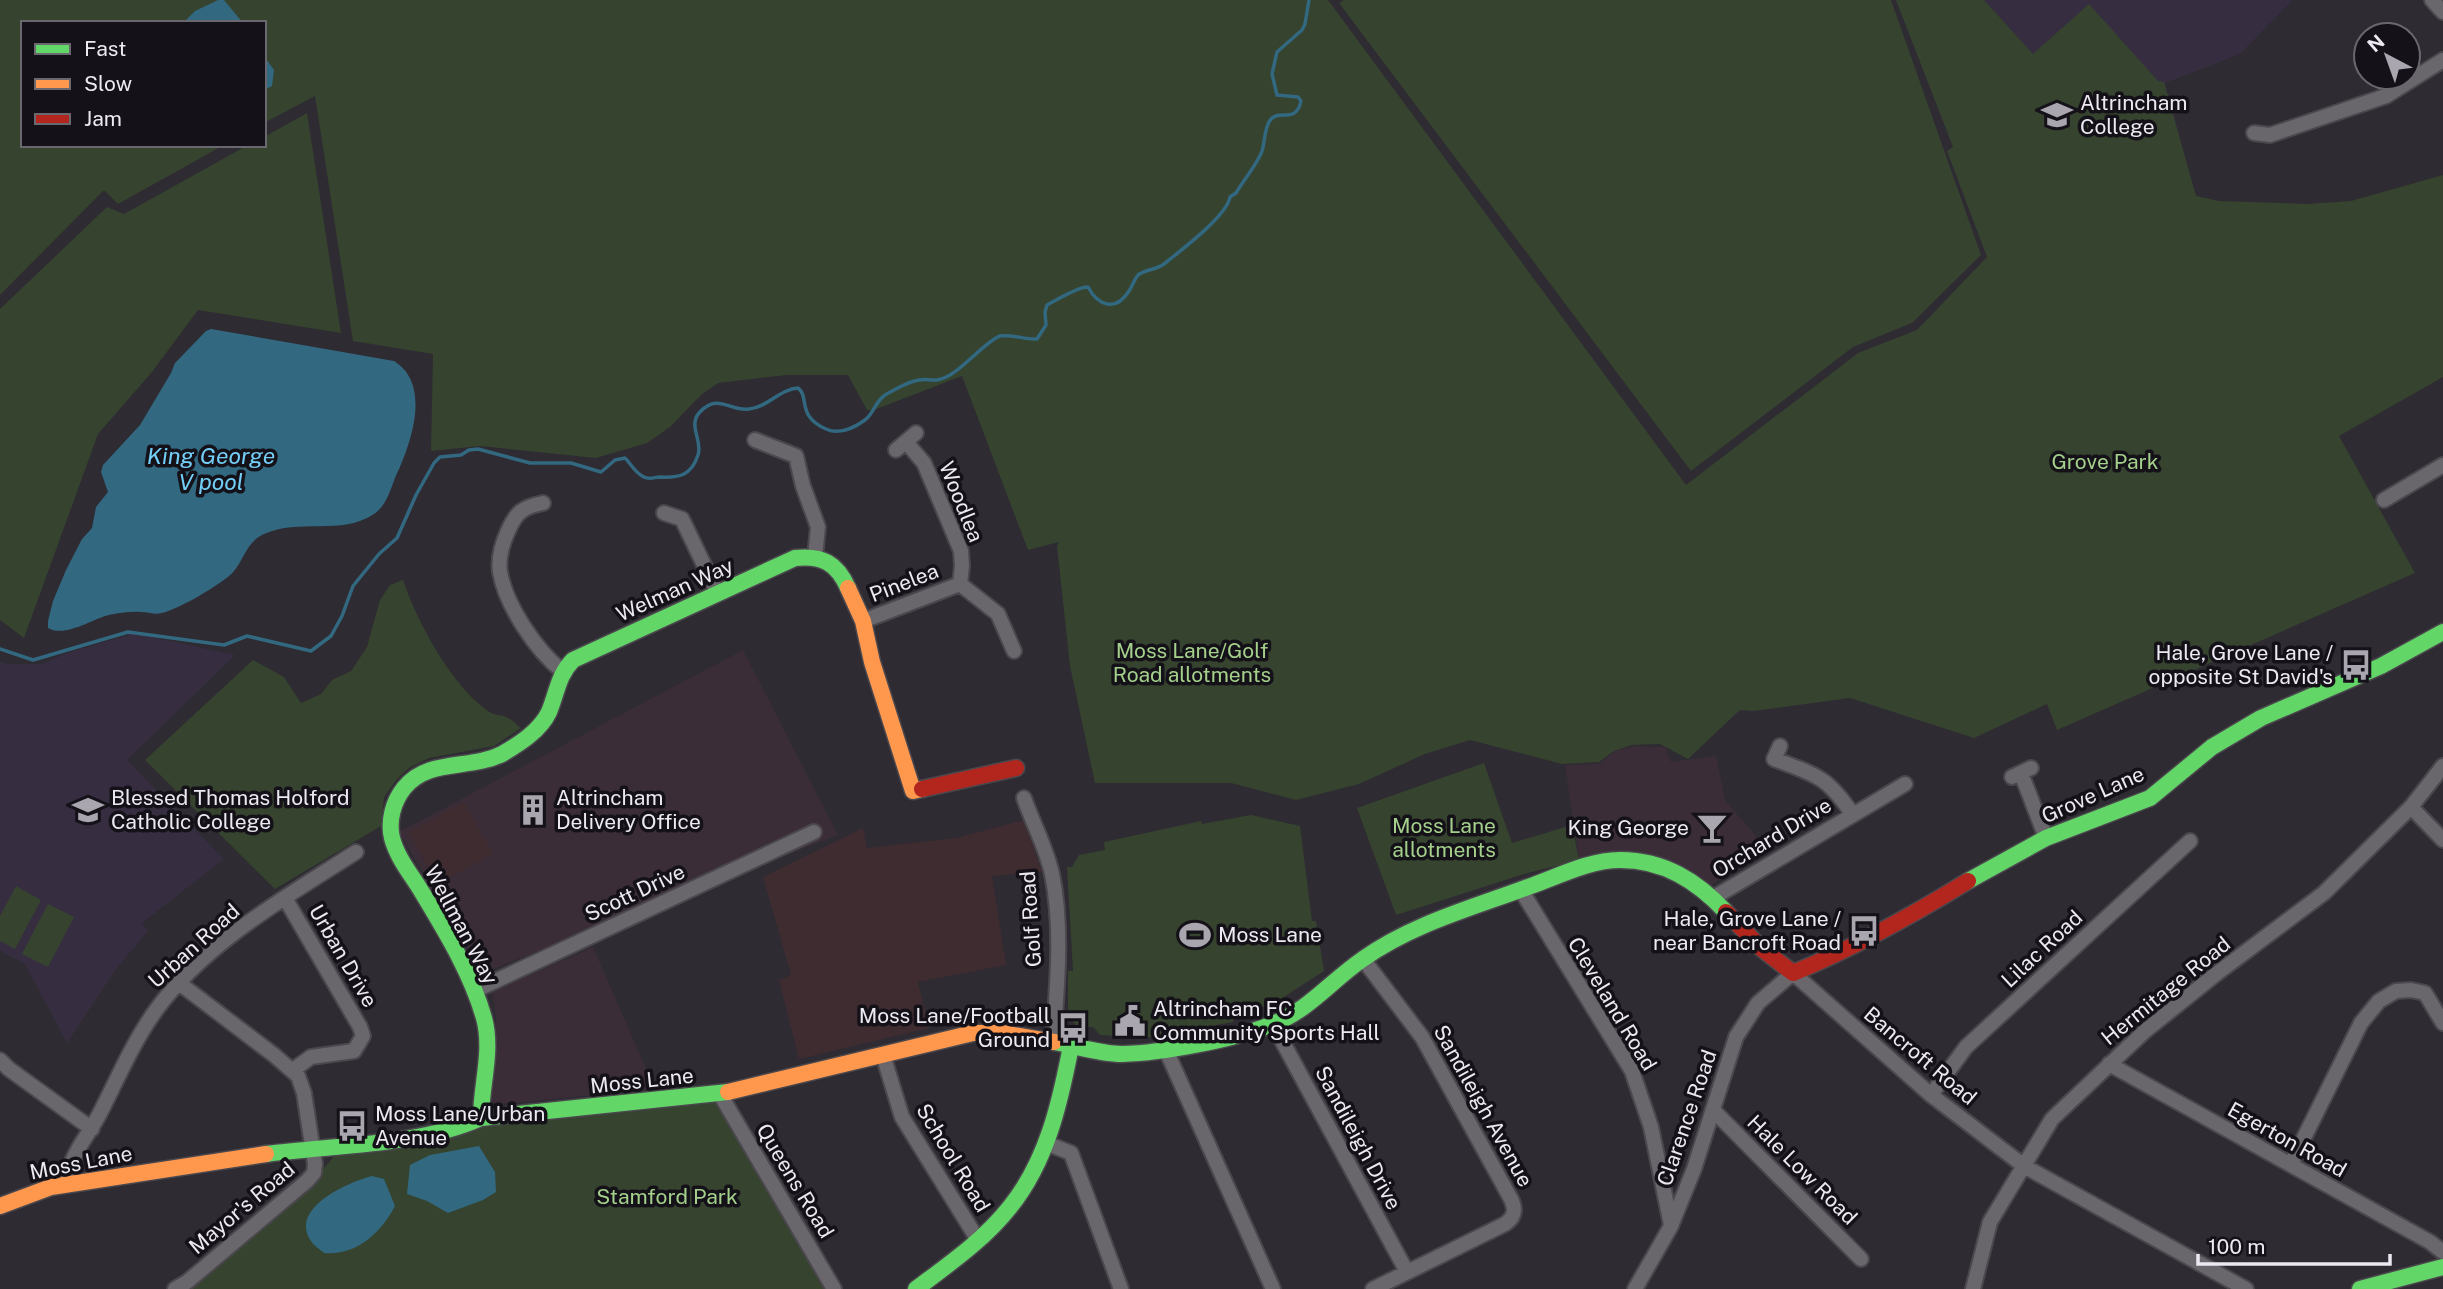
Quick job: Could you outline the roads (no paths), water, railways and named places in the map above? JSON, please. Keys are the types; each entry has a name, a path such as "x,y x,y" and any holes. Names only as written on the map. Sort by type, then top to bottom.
{"street":[{"path":"2432,0 2443,12"},
{"path":"2254,134 2270,135 2386,96 2443,60"},
{"path":"755,440 796,456 803,486 818,527 816,557 827,560 840,573 863,621 872,662 913,791 1016,768"},
{"name":"Woodlea","path":"906,441 924,463 961,551 960,584"},
{"path":"2384,500 2443,465"},
{"path":"543,503 515,506 499,557 500,571 505,590 531,638 562,671"},
{"path":"664,513 682,519 718,594"},
{"name":"Welman Way","path":"562,671 573,660 586,653 795,558 816,557"},
{"path":"960,584 998,614 1014,651"},
{"name":"Pinelea","path":"863,621 960,584"},
{"name":"Grove Lane","path":"1793,972 1832,957 1909,918 1993,866 2046,838 2150,798 2212,747 2261,718 2381,666 2443,632"},
{"name":"Wellman Way","path":"481,1118 481,1093 489,1046 484,1018 462,964 397,851 390,825 395,802 411,779 433,768 486,760 524,738 547,718 562,671"},
{"name":"Orchard Drive","path":"1780,746 1774,758 1818,776 1836,790 1853,815"},
{"name":"Hermitage Road","path":"1973,1289 1990,1222 2052,1119 2145,1031 2325,893 2411,807 2443,766"},
{"path":"2021,773 2046,838"},
{"name":"Orchard Drive","path":"1713,898 1905,784"},
{"name":"Golf Road","path":"1024,798 1046,853 1053,883 1058,943 1053,1042"},
{"path":"2411,807 2443,840"},
{"name":"Scott Drive","path":"474,991 814,832"},
{"name":"Lilac Road","path":"1931,1095 1966,1047 2190,841"},
{"name":"Urban Road","path":"68,1184 70,1164 92,1129 139,1035 179,983 231,937 356,852"},
{"name":"Moss Lane","path":"0,1206 28,1194 68,1184 313,1148 432,1134 463,1128 481,1118 720,1094 954,1036 983,1032 1011,1034 1120,1054 1166,1049 1241,1034 1273,1024 1313,1001 1363,959 1415,929 1583,867 1619,860 1651,864 1684,875 1713,898 1761,948 1793,972"},
{"name":"Cleveland Road","path":"1521,890 1632,1070 1651,1126 1671,1226"},
{"name":"Urban Drive","path":"285,898 363,1036 354,1051 311,1057 293,1070"},
{"name":"Sandileigh Avenue","path":"1363,959 1422,1037 1515,1209 1511,1219 1505,1224 1373,1289"},
{"name":"Bancroft Road","path":"1793,972 1931,1095 2024,1166 2246,1289"},
{"name":"Clarence Road","path":"1636,1289 1671,1226 1694,1169 1736,1037 1758,1003 1793,972"},
{"path":"179,983 293,1070"},
{"path":"2291,1164 2361,1023 2379,1001 2396,991 2425,993 2443,1023"},
{"name":"Sandileigh Drive","path":"1273,1024 1407,1272"},
{"path":"916,1289 978,1240 1017,1198 1036,1168 1046,1143 1058,1106 1071,1046"},
{"path":"1166,1049 1273,1289"},
{"name":"School Road","path":"883,1055 902,1117 978,1240"},
{"path":"1,1064 92,1129"},
{"name":"Egerton Road","path":"2109,1064 2291,1164 2337,1193 2430,1242 2443,1252"},
{"name":"Mayor's Road","path":"175,1289 312,1176 315,1169 313,1148 303,1089 293,1070"},
{"name":"Queens Road","path":"720,1094 834,1289"},
{"name":"Hale Low Road","path":"1713,1110 1861,1259"},
{"path":"1046,1143 1072,1153 1121,1289"},
{"path":"2360,1289 2443,1267"}],"water":[{"path":"218,0 224,0 241,21 185,21 195,11"},
{"path":"266,59 274,70 272,86 266,89"},
{"name":"King George V pool","path":"211,329 394,361 406,372 413,385 415,416 407,450 385,503 374,514 361,521 334,526 291,527 264,534 252,543 228,577 170,611 159,614 113,614 62,631 48,628 53,601 66,570 82,539 92,528 96,507 108,492 101,472 103,465 140,425 175,363"},
{"path":"479,1146 495,1172 496,1192 483,1200 448,1213 407,1194 410,1165 430,1155"},
{"path":"372,1176 384,1179 395,1206 389,1216 375,1234 357,1247 336,1253 324,1253 311,1241 306,1229 314,1208 324,1198"}],"waterway":[{"path":"0,649 33,660 128,632 224,645 247,636 311,651 331,636 353,586 379,554 397,538 416,495 440,457 461,455 478,449 530,463 571,463 601,472 615,460 625,458 638,474 646,478 679,476 688,471 695,462 699,450 696,418 712,404 742,409 756,408 785,391 798,388 807,413 817,424 831,431 846,430 865,420 885,395 915,381 945,378 995,338 1005,336 1037,339 1046,325 1047,305 1068,294 1088,287 1102,302 1119,302 1138,275 1164,264 1221,214 1230,197 1236,193 1257,161 1271,119 1292,114 1299,108 1301,101 1298,97 1277,95 1272,74 1277,52 1302,30 1309,0"}],"place":[{"name":"Altrincham College","path":"2057,115"},
{"name":"Hale, Grove Lane / opposite St David's","path":"2356,665"},
{"name":"Blessed Thomas Holford Catholic College","path":"88,810"},
{"name":"Altrincham Delivery Office","path":"533,810"},
{"name":"King George","path":"1712,828"},
{"name":"Hale, Grove Lane / near Bancroft Road","path":"1864,931"},
{"name":"Moss Lane","path":"1195,935"},
{"name":"Altrincham FC Community Sports Hall","path":"1130,1021"},
{"name":"Moss Lane/Football Ground","path":"1073,1028"},
{"name":"Moss Lane/Urban Avenue","path":"352,1126"}],"park label":[{"name":"Grove Park","path":"2105,462"},
{"name":"Moss Lane/Golf Road allotments","path":"1192,663"},
{"name":"Moss Lane allotments","path":"1444,838"},
{"name":"Stamford Park","path":"667,1197"}]}
